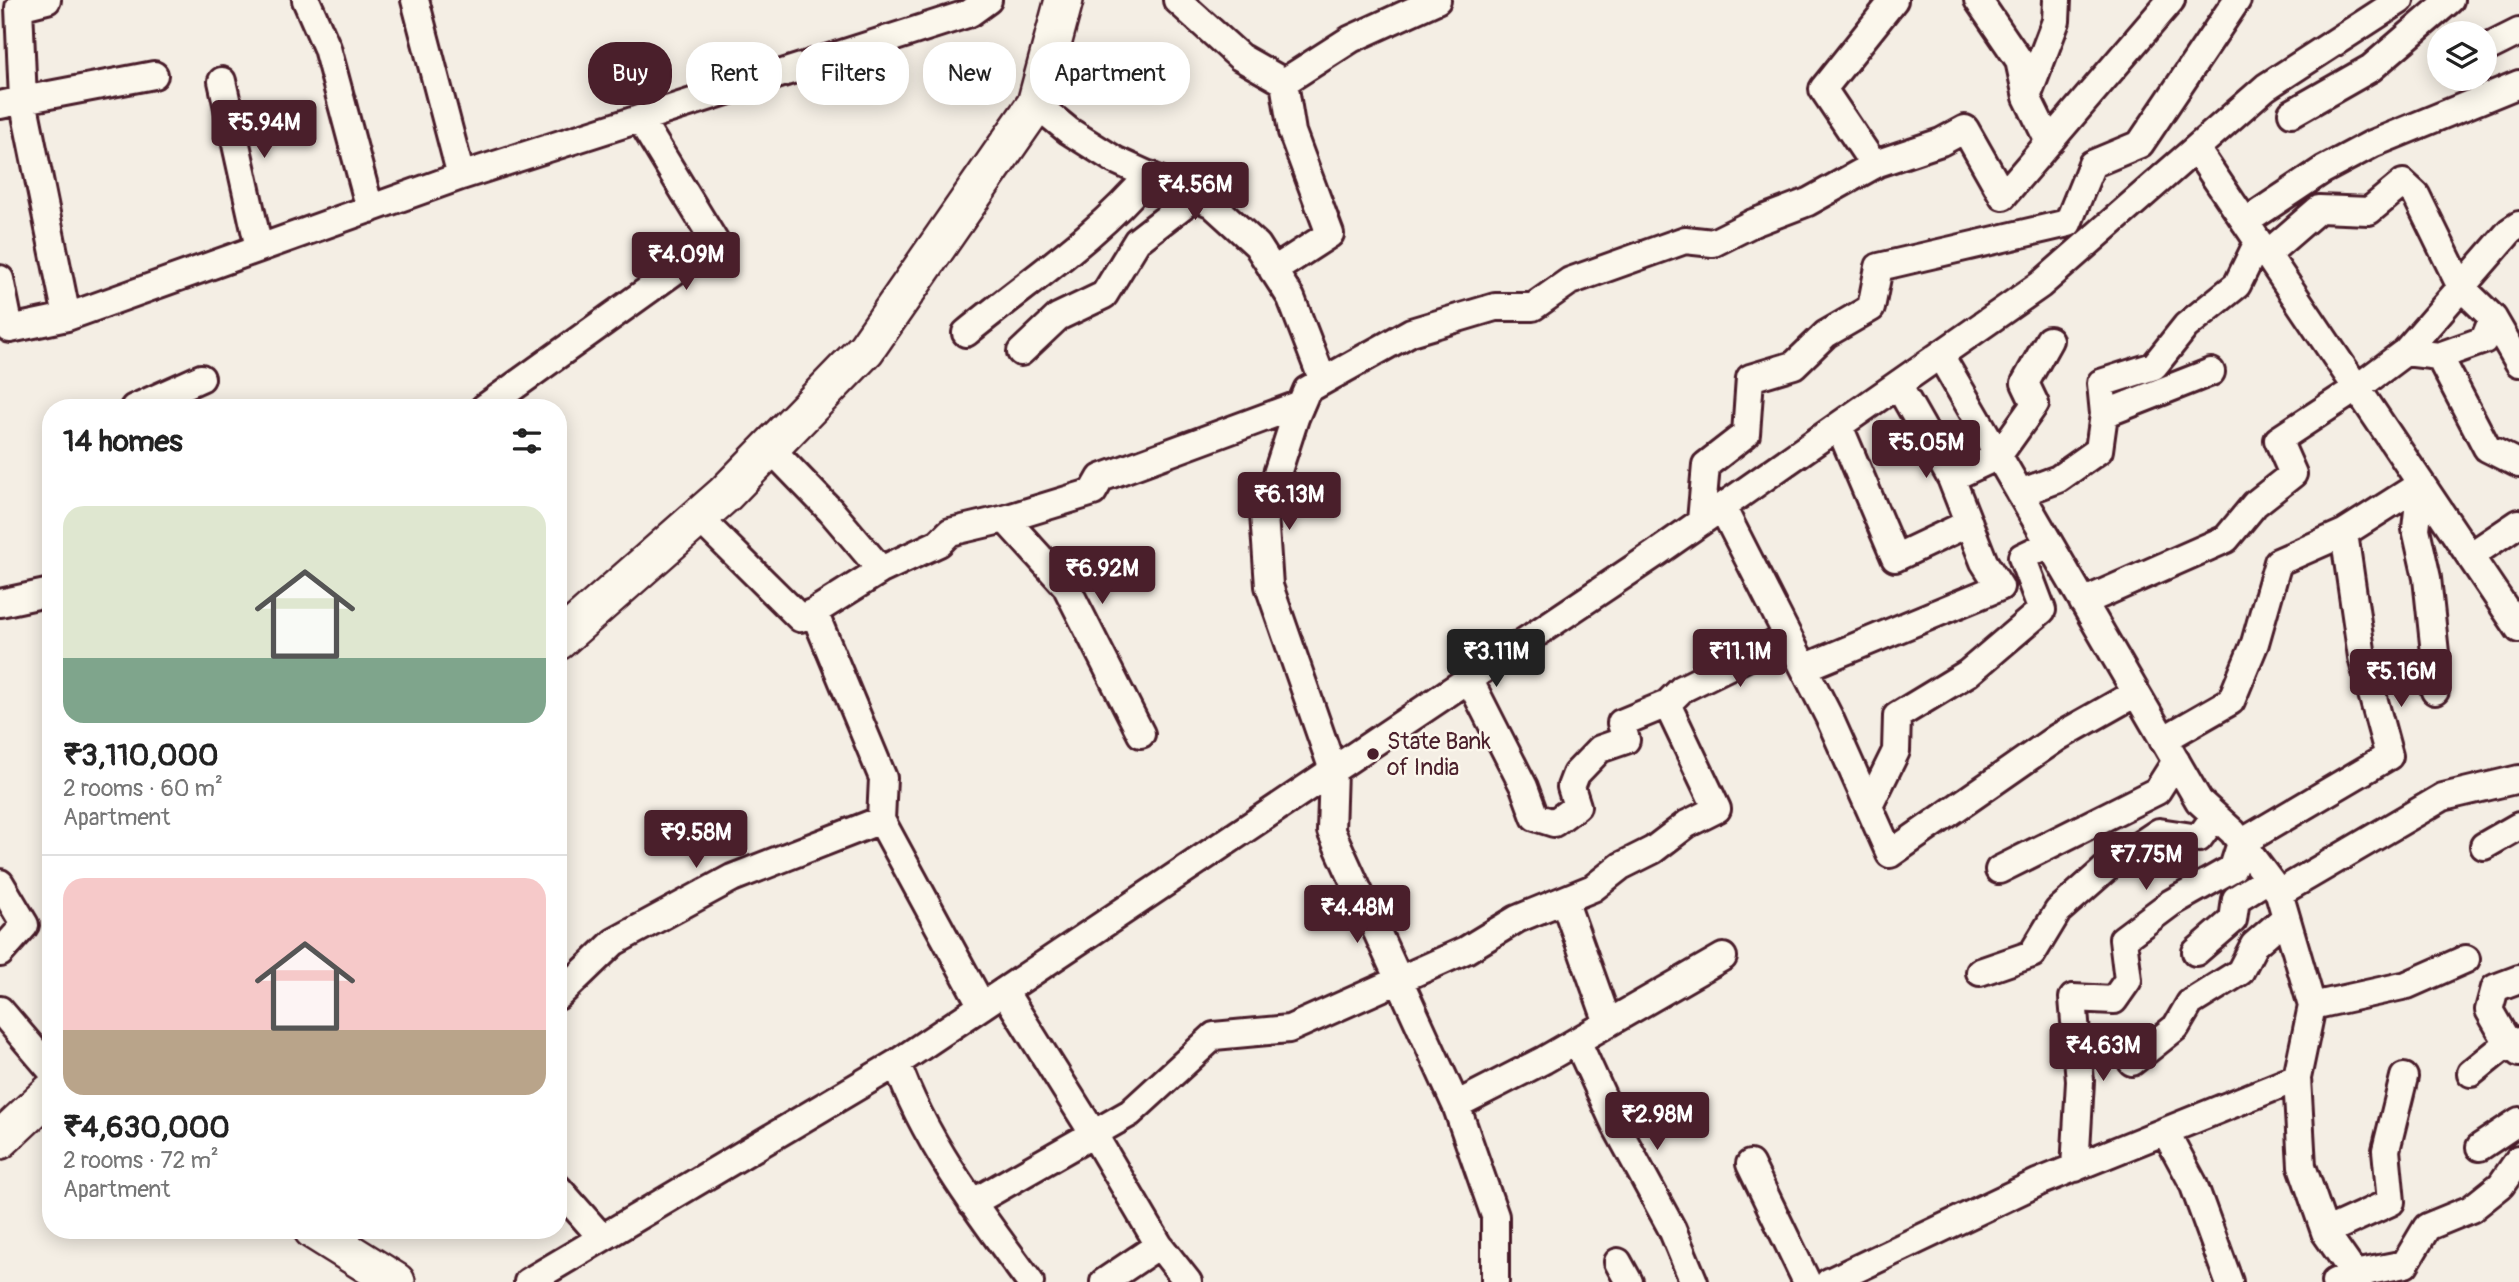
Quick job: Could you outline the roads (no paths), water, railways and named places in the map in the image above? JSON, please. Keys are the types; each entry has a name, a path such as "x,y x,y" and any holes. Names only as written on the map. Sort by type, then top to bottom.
{"main road":[{"path":"1049,42 1057,2"},
{"path":"567,633 698,517 866,349 1035,105"},
{"path":"0,1140 42,1100"},
{"path":"326,1239 385,1280"}],"street":[{"path":"47,0 19,7 11,102 67,317"},
{"path":"306,0 327,48 370,209"},
{"path":"415,0 461,176"},
{"path":"0,279 10,329 67,317 461,176 970,13 988,0"},
{"path":"1177,0 1240,57 1284,82"},
{"path":"1284,82 1351,39 1437,0"},
{"path":"1874,165 1823,89 1894,0"},
{"path":"1978,0 2019,60 2027,97 2049,142"},
{"path":"2027,97 2056,21 2057,0"},
{"path":"1495,1282 1495,1216 1456,1105 1331,831 1333,770 1269,586 1264,514 1307,390 1411,332 1495,307 1533,307 1570,281 1685,240 1713,243 1752,223 1808,202 1874,165 1941,142 1965,129 2003,196 2171,0"},
{"path":"2136,692 2058,737 1890,854 1788,637 1712,514 1706,466 1746,434 1750,379 1794,365 1826,334 1871,308 1879,267 2068,223 2092,164 2140,144 2237,0"},
{"path":"528,1282 897,1063 1712,514 2040,285 2266,87 2400,0"},
{"path":"2292,113 2371,68 2450,0"},
{"path":"2497,43 2519,32"},
{"path":"11,102 154,75"},
{"path":"222,81 259,248"},
{"path":"1273,271 1330,234 1292,132 1284,82"},
{"path":"2020,493 2058,479 2099,450 2104,414 2101,383 2154,366 2186,327 2237,285 2257,239 2323,170 2372,144 2519,85"},
{"path":"1037,105 1069,131 1115,160 1212,204 1257,245 1291,298 1323,381"},
{"path":"497,399 715,242 640,119"},
{"path":"2196,149 2516,621"},
{"path":"966,333 1026,284 1080,246 1126,202 1149,175"},
{"path":"2257,239 2319,209 2369,211 2403,183 2416,195 2461,287 2493,318 2519,363"},
{"path":"1021,352 1058,317 1104,295 1137,241 1195,196"},
{"path":"2083,602 2226,539 2255,504 2293,474 2278,440 2357,388 2405,352 2510,231 2519,225"},
{"path":"2405,352 2439,356 2484,340 2493,318"},
{"path":"1951,478 1998,456 2035,404 2025,383 2049,340"},
{"path":"1940,355 2199,801 2241,843 2278,896 2312,1006 2297,1078 2302,1166 2325,1232 2350,1279 2405,1264 2427,1227 2471,1209 2501,1185 2519,1159"},
{"path":"2439,356 2487,448 2519,464"},
{"path":"2104,414 2211,372"},
{"path":"154,399 201,378"},
{"path":"1804,668 2000,587 1984,562 1951,478 1898,385"},
{"path":"698,517 800,618 881,570 939,543 950,532 1005,519 1093,492 1101,478 1301,404"},
{"path":"1839,426 1895,558 1969,523"},
{"path":"769,448 831,511 881,570"},
{"path":"1999,870 2157,791 2170,751 2231,701 2255,643 2278,562 2344,533 2421,484"},
{"path":"2421,484 2416,529 2427,578 2435,653 2435,691"},
{"path":"1005,519 1066,586 1141,734"},
{"path":"2470,556 2519,523"},
{"path":"2075,1168 2080,1081 2073,998 2114,1000 2129,981 2123,939 2180,897 2233,868 2241,843 2389,756 2362,657 2344,533"},
{"path":"1869,806 1896,751 1897,716 1968,673 2042,610 2022,557 2049,544"},
{"path":"0,603 42,594"},
{"path":"814,611 883,778 881,820 982,1006"},
{"path":"1469,679 1524,787 1535,817 1553,823 1577,806 1571,788 1576,774 1600,750 1626,740 1621,723 1667,704 1682,689 1788,637"},
{"path":"972,1203 1130,1112 1214,1036 1289,1029 1399,981 1466,950 1517,919 1593,888 1621,866 1653,850 1687,824 1717,809 1667,704"},
{"path":"2196,952 2233,920 2236,899 2278,896 2444,797 2519,779"},
{"path":"1980,972 2032,954 2058,911 2111,864 2159,832 2199,838 2216,816"},
{"path":"567,987 614,942 732,878 881,820"},
{"path":"2484,846 2519,826"},
{"path":"0,883 25,925 0,954"},
{"path":"2132,1062 2176,1027 2190,1003 2240,972 2278,896"},
{"path":"1564,900 1608,1023"},
{"path":"1456,1105 1577,1041 1723,957"},
{"path":"2312,1006 2407,985 2466,959"},
{"path":"2471,1073 2515,1046 2488,1010 2495,988 2519,979"},
{"path":"1004,991 1159,1245 1188,1282"},
{"path":"0,1010 42,1059"},
{"path":"1577,1041 1616,1126 1672,1229 1694,1282"},
{"path":"897,1063 907,1093 972,1203 1030,1282"},
{"path":"2325,1232 2391,1202 2386,1150 2404,1077"},
{"path":"1829,1282 2026,1188 2297,1078"},
{"path":"2480,1147 2519,1121"},
{"path":"2165,1132 2193,1183 2229,1282"},
{"path":"1750,1164 1807,1282"},
{"path":"567,1198 603,1238"},
{"path":"1104,1282 1159,1245"}],"place":[{"name":"State Bank of India","path":"1373,754"}]}
